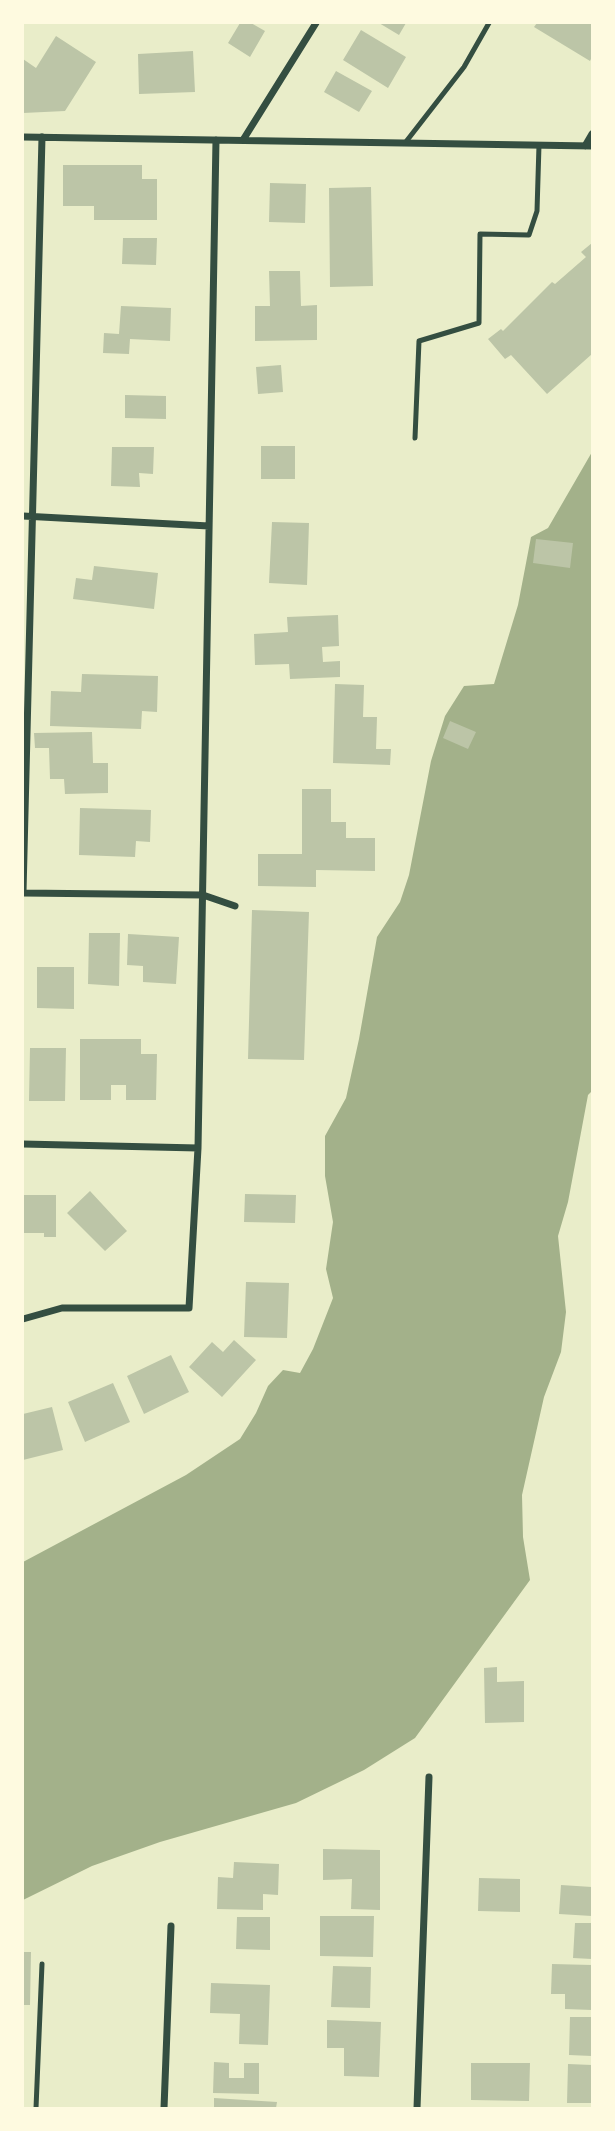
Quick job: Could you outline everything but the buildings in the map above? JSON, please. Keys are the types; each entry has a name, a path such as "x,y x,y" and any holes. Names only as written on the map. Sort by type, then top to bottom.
{"street":[{"path":"243,141 316,23"},
{"path":"23,137 589,146 592,134"},
{"path":"43,137 27,516 23,893 203,895 234,906"},
{"path":"23,1319 62,1308 189,1308 198,1148 216,140"},
{"path":"27,516 209,526"},
{"path":"23,1144 198,1148"},
{"path":"417,2108 429,1777"},
{"path":"164,2108 171,1926"}],"lane":[{"path":"405,143 464,67 489,23"},
{"path":"415,438 419,341 479,323 480,234 529,235 537,211 540,145"},
{"path":"36,2108 42,1964"}],"shaded area":[{"path":"592,452 592,1091 588,1095 568,1202 558,1236 566,1312 561,1352 544,1397 522,1495 523,1537 530,1580 415,1738 364,1770 296,1803 160,1842 92,1866 23,1900 23,1562 186,1475 240,1439 268,1386 283,1370 300,1373 313,1349 333,1298 326,1269 333,1222 325,1176 325,1136 346,1098 377,937 400,902 409,875 431,761 445,716 464,686 494,684 518,605 531,537 548,528"}]}
